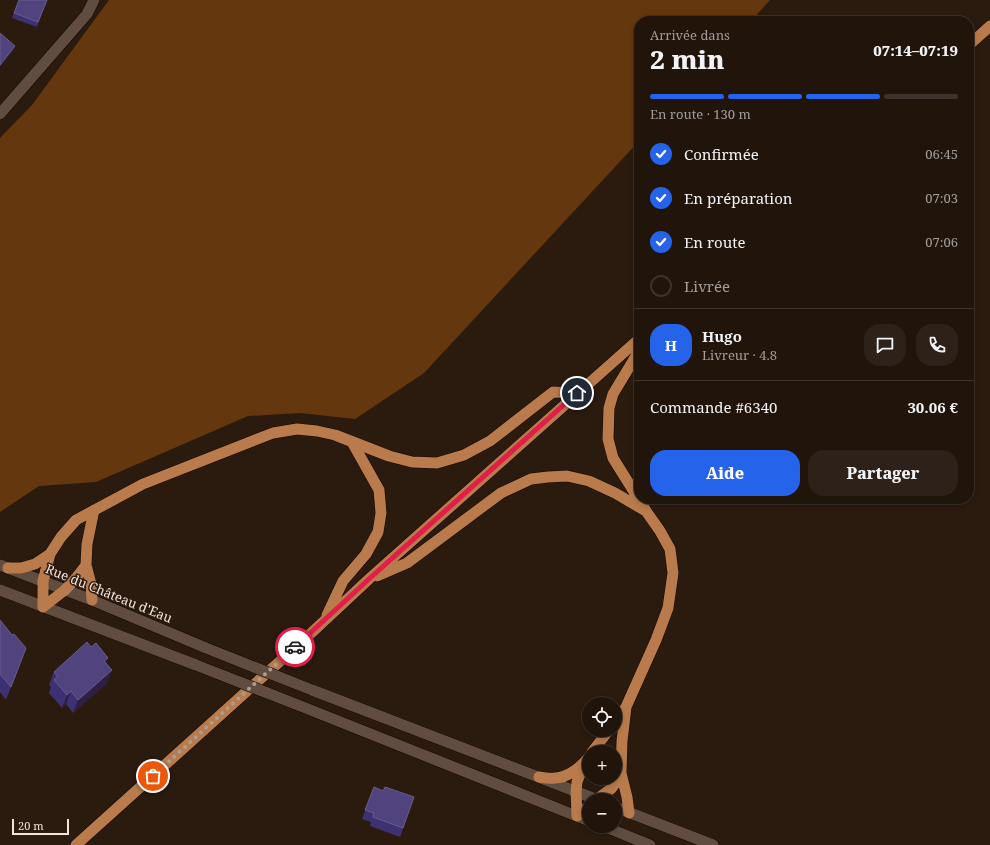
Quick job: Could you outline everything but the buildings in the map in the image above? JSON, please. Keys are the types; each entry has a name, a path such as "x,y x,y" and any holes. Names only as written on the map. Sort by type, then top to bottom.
{"main road":[{"path":"0,114 87,14 94,0"},
{"path":"974,40 990,26"},
{"path":"76,845 369,579 634,343"},
{"path":"634,359 613,394 609,408 608,439 613,458 634,492"},
{"path":"43,607 43,581 50,554 61,537 76,520 144,484 273,432 298,429 317,430 335,435 389,456 412,462 437,463 464,455 490,441 553,392 577,393"},
{"path":"324,621 343,581 366,554 378,532 381,513 379,490 352,442"},
{"path":"369,579 407,563 501,493 531,479 548,476 567,476 589,481 615,493 646,511"},
{"path":"622,712 626,707 656,640 668,608 672,573 670,549 642,504"},
{"path":"92,600 91,584 86,565 87,544 94,510"},
{"path":"4,566 21,568 35,564 50,554"},
{"path":"43,607 65,590 86,565"},
{"name":"Rue du Château d'Eau","path":"4,566 92,600 206,648 312,690 582,794"},
{"path":"0,590 196,665 582,818"},
{"path":"622,745 626,707"},
{"path":"597,745 604,737"},
{"path":"539,777 557,779 571,773 582,764"},
{"path":"577,816 577,782 582,771"},
{"path":"622,777 629,812"},
{"path":"606,793 614,785"},
{"path":"622,810 713,845"},
{"path":"577,816 582,812"},
{"path":"620,833 650,845"}],"shaded area":[{"path":"109,0 770,0 756,16 634,16 634,146 424,373 355,419 300,413 248,416 96,482 39,486 0,512 0,138 32,105"}],"way so far":[{"path":"153,776 295,647"}],"route":[{"path":"295,647 577,393"}]}
